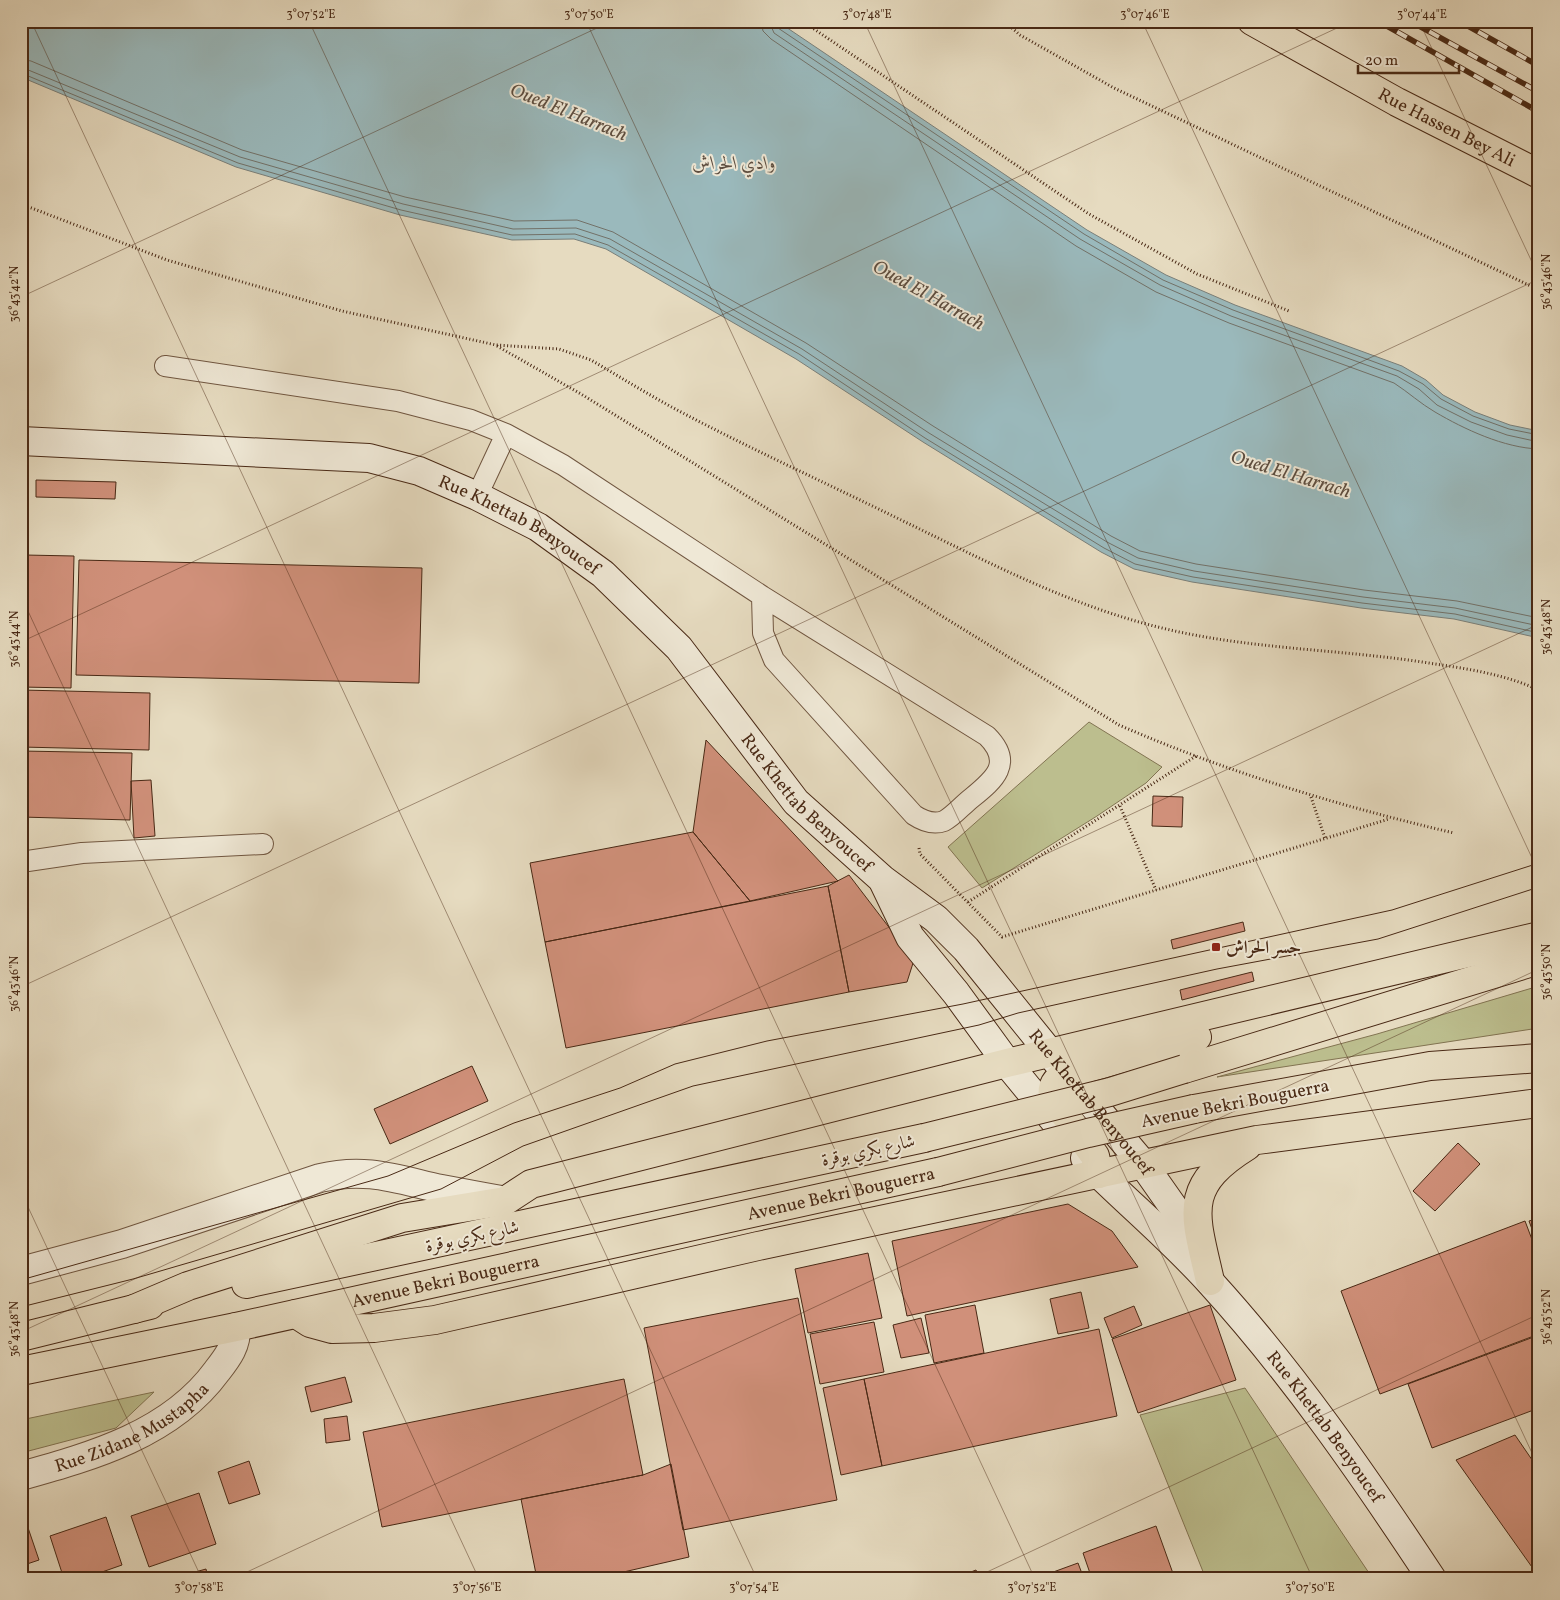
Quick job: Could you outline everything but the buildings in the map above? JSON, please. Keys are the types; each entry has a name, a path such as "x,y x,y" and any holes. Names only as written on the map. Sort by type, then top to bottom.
{"main road":[{"name":"Rue Hassen Bey Ali","path":"1252,21 1397,102 1539,174"},
{"name":"Rue Khettab Benyoucef","path":"21,441 369,458 419,471 477,496 538,527 603,574 679,648 796,802 882,879 936,919 966,949 1066,1074 1143,1164 1194,1241 1210,1281"},
{"name":"Rue Khettab Benyoucef","path":"882,879 910,937 956,993 1007,1064 1099,1174 1210,1281 1306,1398 1397,1526 1432,1579"},
{"path":"134,1309 188,1286 402,1218 505,1201 531,1184 1049,1053 1539,936"},
{"name":"Avenue Bekri Bouguerra","path":"924,1138 1110,1092 1539,960"},
{"path":"1099,1174 1095,1156 1054,1098 1052,1092 1056,1082 1066,1074 1273,1015 1310,1001 1343,982"},
{"name":"Avenue Bekri Bouguerra","path":"21,1371 296,1314 938,1172 1088,1133 1194,1109 1430,1066 1539,1058"},
{"path":"296,1314 310,1323 332,1329 374,1328 435,1320 758,1246 1257,1140 1539,1102"},
{"name":"شارع بكري بوقرة","path":"21,1337 134,1309 924,1138"},
{"path":"1210,1281 1197,1216 1201,1189 1224,1160 1257,1140"},
{"path":"21,1271 122,1244 320,1178 344,1172 388,1176 441,1189 505,1201"},
{"name":"Rue Zidane Mustapha","path":"21,1476 111,1447 144,1434 188,1402 209,1382 228,1356 237,1337 236,1327"}],"lane":[{"path":"165,366 398,400 471,420 506,434 563,465 762,596 987,736 994,743 1000,761 996,778 945,820 934,823 914,816 774,660 763,633 762,596"},
{"path":"477,496 506,434"},
{"path":"21,862 82,853 263,844"}],"path":[{"path":"802,21 1089,214 1197,274 1289,311"},
{"path":"1004,21 1020,35 1114,88 1539,290"},
{"path":"21,204 167,260 342,311 496,345 558,349 591,360 678,411 882,511 1026,580 1115,614 1162,628 1215,638 1404,658 1470,669 1520,681 1539,690"},
{"path":"496,345 581,394 1119,726 1165,745 1311,797 1454,833"},
{"path":"968,902 1120,806 1196,755"},
{"path":"1311,797 1325,838"},
{"path":"1120,806 1156,890"},
{"path":"914,816 920,854 1002,937 1390,818"}],"green space":[{"path":"1089,722 1162,767 1146,783 1097,816 982,888 948,847"},
{"path":"1539,986 1539,1028 1217,1077 1377,1034"},
{"path":"1245,1388 1373,1579 1206,1579 1140,1415"},
{"path":"154,1392 116,1428 21,1453 21,1420"}],"water":[{"name":"وادي الحراش","path":"21,21 777,21 1087,230 1166,275 1235,305 1402,366 1426,380 1443,395 1475,412 1510,425 1539,431 1539,638 1454,619 1361,608 1192,582 1134,569 1101,552 923,442 796,359 606,249 574,239 512,240 400,215 236,167 21,77"}],"tram line":[{"path":"21,1280 388,1176 514,1123 620,1088 675,1064 767,1041 963,1004 1392,910 1539,863"},
{"path":"21,1307 133,1279 441,1189 523,1146 693,1086 979,1025 1018,1013 1217,969 1378,939 1539,887"}],"railway":[{"path":"1378,21 1539,112"},
{"path":"1410,21 1539,92"},
{"path":"1459,21 1539,66"}],"place":[{"name":"جسر الحراش","path":"1216,947"}],"water label":[{"name":"Oued El Harrach","path":"569,111"},
{"name":"Oued El Harrach","path":"929,294"},
{"name":"Oued El Harrach","path":"1291,473"}]}
